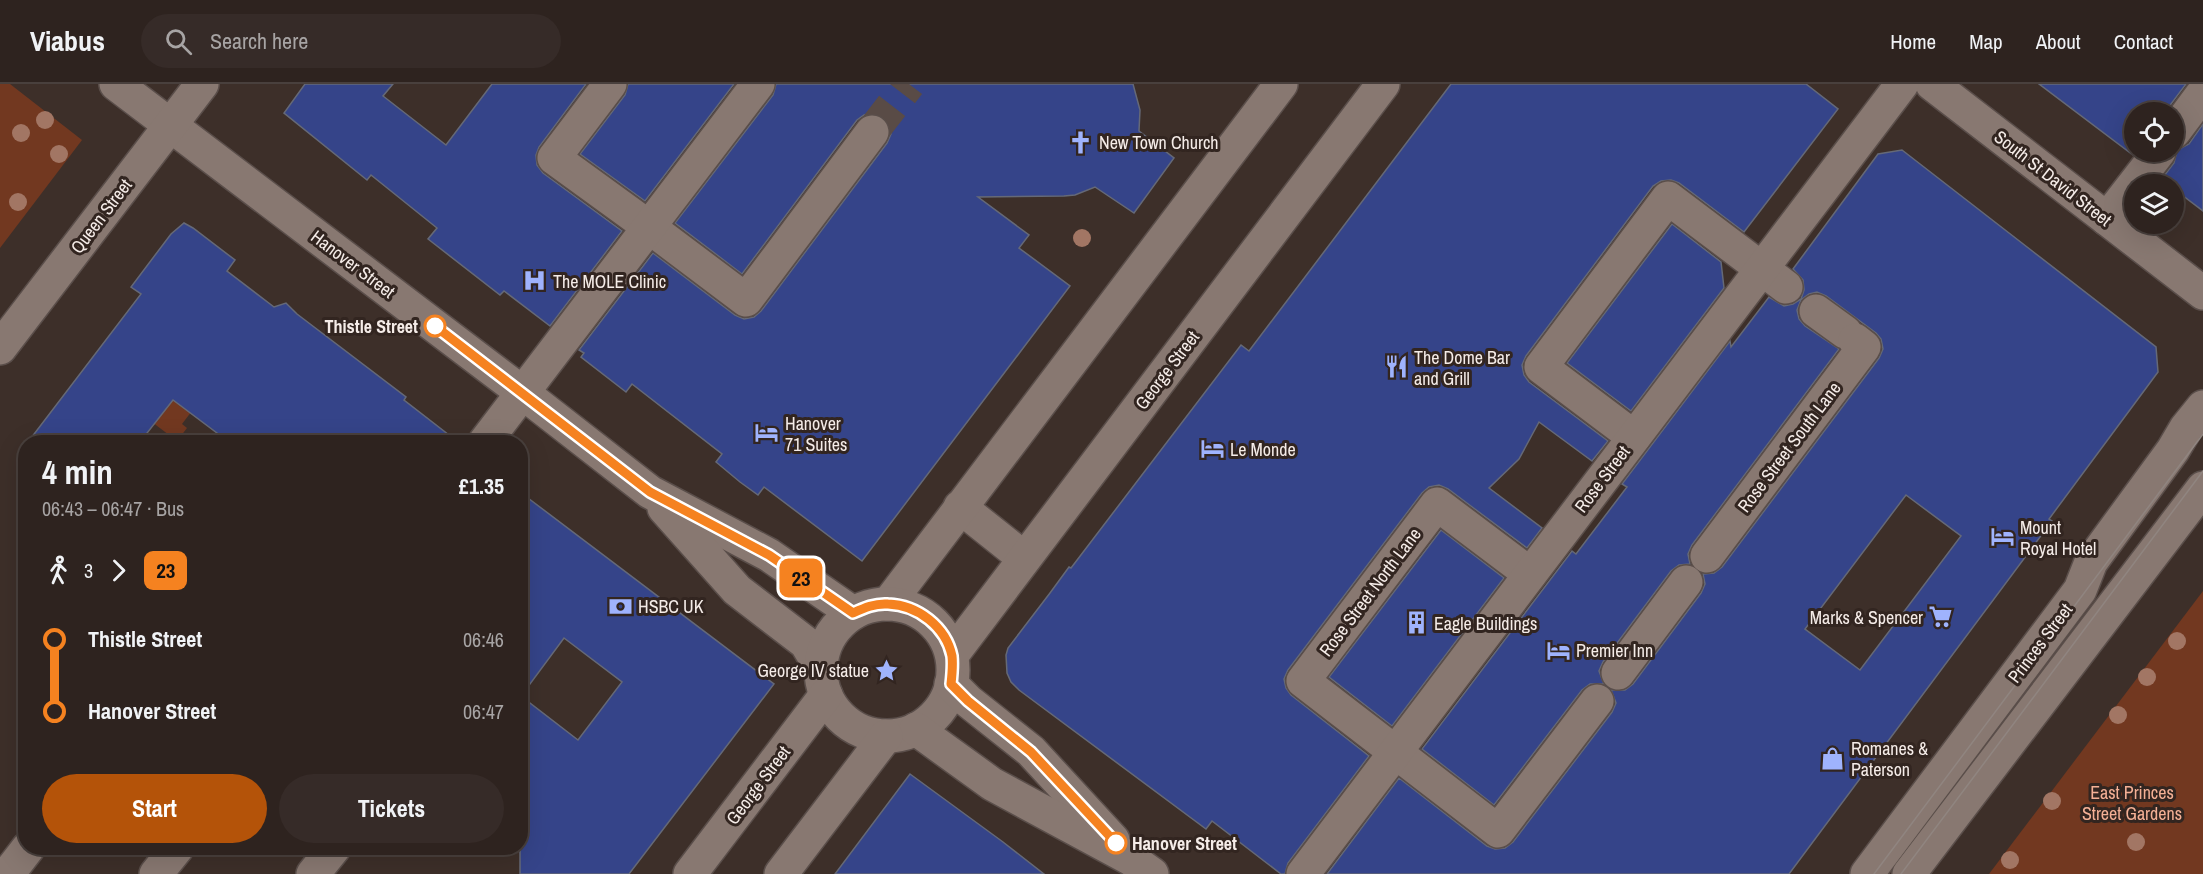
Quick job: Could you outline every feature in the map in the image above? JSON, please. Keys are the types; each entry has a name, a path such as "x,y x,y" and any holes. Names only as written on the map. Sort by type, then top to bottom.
{"street":[{"name":"Hanover Street","path":"116,84 650,492 769,555 853,613"},
{"name":"Queen Street","path":"0,348 202,84"},
{"path":"610,84 554,158 746,300 872,132"},
{"path":"490,435 758,84"},
{"path":"888,604 1281,84"},
{"name":"George Street","path":"951,670 1024,558 1383,84"},
{"name":"Rose Street","path":"1303,874 1634,437 1774,278 1902,84"},
{"name":"South St David Street","path":"1932,84 2203,293"},
{"path":"2184,119 2203,93"},
{"path":"2107,219 2151,162"},
{"path":"1634,437 1541,367 1649,208 1668,198 1774,278"},
{"name":"Rose Street South Lane","path":"1707,556 1864,347 1816,311"},
{"name":"Princes Street","path":"1867,874 2080,590 2091,562 2203,407"},
{"name":"Princes Street","path":"1910,874 2203,488"},
{"name":"Hanover Street","path":"650,492 736,590 806,643 824,682"},
{"name":"Rose Street North Lane","path":"1394,754 1303,681 1437,504 1530,574"},
{"path":"960,507 1024,558"},
{"path":"1618,673 1686,582"},
{"name":"George Street","path":"690,874 824,682 827,642 842,621 853,613 876,605 888,604 910,608 928,618 943,635 951,670 947,698 940,708 901,732 781,874"},
{"path":"951,670 968,701 1031,752 1141,866"},
{"path":"824,682 832,706 850,725 873,735 901,732 1141,866"},
{"path":"1394,754 1498,831 1597,701"},
{"path":"8,874 23,855"},
{"path":"156,874 171,855"},
{"path":"314,874 329,855"}],"green space":[{"path":"0,84 10,84 82,140 0,248"},
{"path":"220,374 182,424 187,428 182,435 169,435 144,416"},
{"name":"East Princes Street Gardens","path":"2203,591 2203,874 1989,874"}],"building":[{"path":"305,84 393,84 383,96 446,145 492,84 586,84 539,147 536,155 537,165 543,173 622,231 550,326 504,291 500,295 428,239 437,228 371,175 367,180 284,113"},
{"path":"628,84 734,84 645,201 580,154 625,95"},
{"path":"776,84 1133,84 1140,110 1139,131 1174,158 1134,213 1095,187 1075,195 1064,196 978,197 1029,235 1019,248 1070,286 862,561 764,487 758,495 740,482 716,462 722,454 632,384 626,392 581,357 584,353 579,350 653,253 735,315 744,319 754,317 761,311 887,143 891,134 889,124 884,117 874,113 864,115 857,120 742,274 675,223 773,95"},
{"path":"1451,84 1806,84 1838,109 1744,232 1679,183 1671,180 1661,181 1653,186 1526,356 1522,365 1524,375 1529,382 1608,441 1592,461 1539,422 1519,459 1489,488 1542,528 1527,548 1448,489 1439,485 1429,487 1422,493 1288,670 1284,679 1291,695 1369,756 1288,863 1285,874 1281,874 1212,821 1206,829 1019,690 1011,682 1007,673 1006,655 1008,648 1069,567 1071,568 1241,345 1249,351"},
{"path":"2039,84 2186,84 2172,102 2124,102 2124,148"},
{"path":"2203,124 2203,211 2184,197 2184,174 2166,174 2174,162 2184,162 2184,146 2189,144"},
{"path":"1902,150 2156,347 2158,372 2049,519 2052,521 1789,874 1327,874 1399,778 1487,846 1495,849 1505,848 1513,842 1612,712 1616,703 1611,690 1625,690 1633,684 1701,593 1705,584 1703,574 1714,573 1722,567 1879,358 1883,349 1881,339 1876,333 1826,296 1817,292 1801,300 1797,310 1799,319 1805,326 1839,349 1692,545 1688,554 1690,564 1679,565 1671,571 1603,662 1599,671 1604,684 1590,684 1582,690 1494,805 1422,749 1572,551 1576,554 1627,487 1622,484 1730,341 1731,347 1769,297 1784,306 1801,299 1804,290 1803,280 1793,269 1878,154","holes":["1906,495 1961,536 1860,670 1805,629"]},
{"path":"184,223 193,228 235,260 227,271 274,307 286,303 297,314 406,397 404,400 449,435 220,435 173,400 146,435 33,435 141,294 131,287 171,234"},
{"path":"1672,224 1721,262 1724,288 1631,411 1567,363"},
{"path":"528,498 774,684 629,874 520,874 520,855 528,855 528,701 578,740 622,682 564,638 528,687"},
{"name":"Eagle Buildings","path":"1441,530 1504,578 1392,726 1329,677"},
{"path":"910,774 1003,842 1044,874 835,874"}],"tunnel":[{"path":"872,132 909,84"}],"tram line":[{"path":"1874,874 2203,434"},
{"path":"1901,874 2203,471"}],"bus line":[{"name":"23","path":"435,326 650,492 769,555 853,613 864,608 888,604 903,606 928,618 939,629 952,655 951,684 968,701 1031,752 1116,843"}],"place":[{"name":"New Town Church","path":"1081,142"},
{"name":"The MOLE Clinic","path":"535,281"},
{"name":"Thistle Street","path":"435,326"},
{"name":"The Dome Bar and Grill","path":"1396,367"},
{"name":"Hanover 71 Suites","path":"767,433"},
{"name":"Le Monde","path":"1212,449"},
{"name":"Mount Royal Hotel","path":"2002,537"},
{"name":"HSBC UK","path":"620,606"},
{"name":"Marks & Spencer","path":"1941,617"},
{"name":"Eagle Buildings","path":"1416,623"},
{"name":"Premier Inn","path":"1558,650"},
{"name":"George IV statue","path":"887,670"},
{"name":"Romanes & Paterson","path":"1833,758"},
{"name":"Hanover Street","path":"1116,843"}]}
